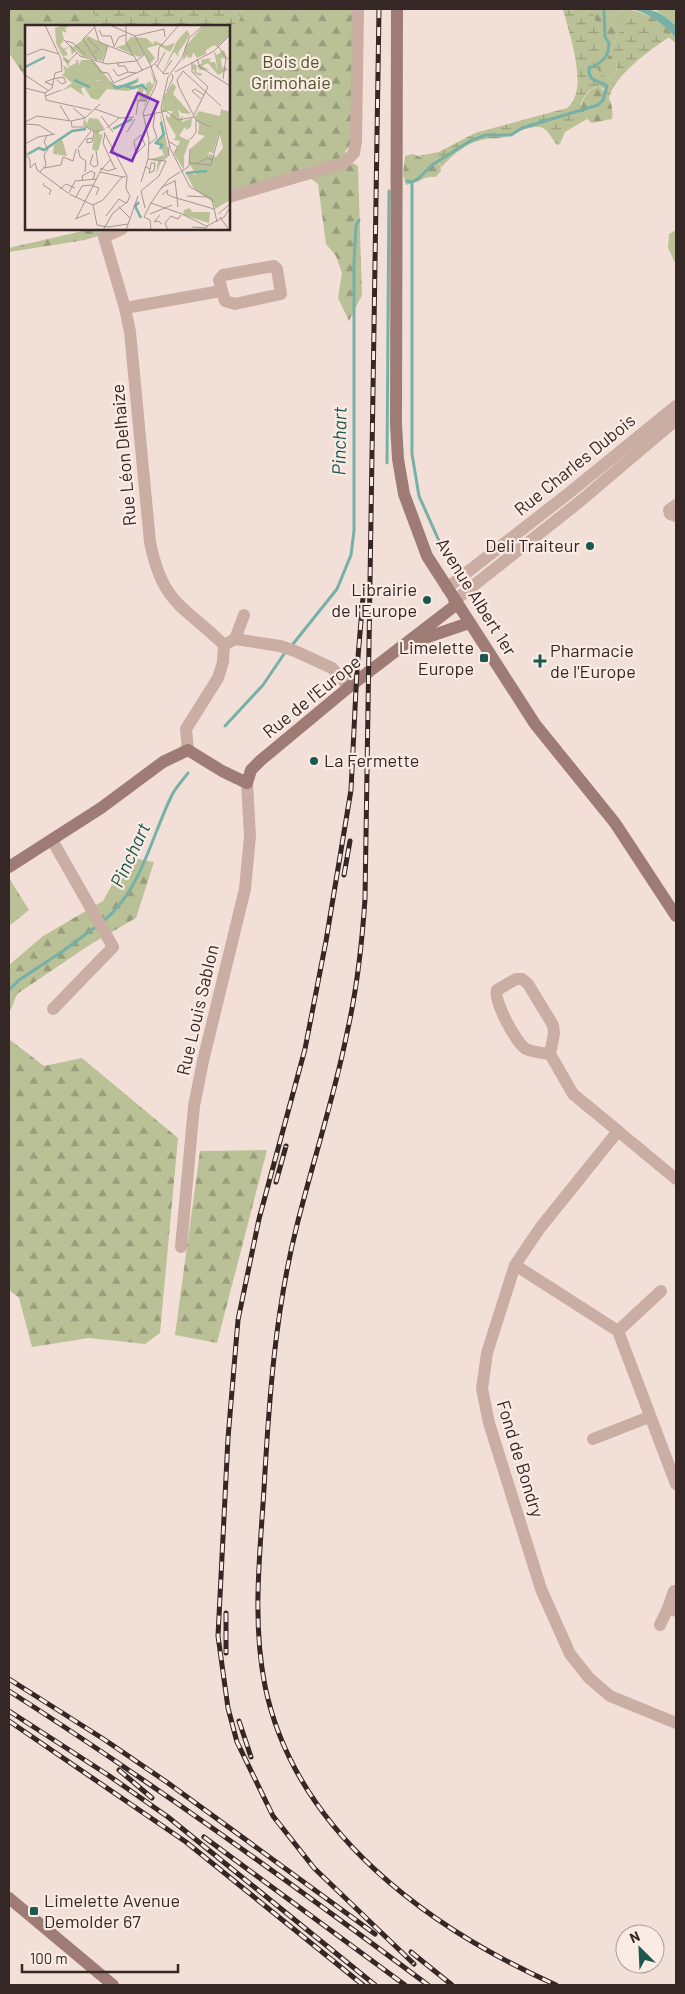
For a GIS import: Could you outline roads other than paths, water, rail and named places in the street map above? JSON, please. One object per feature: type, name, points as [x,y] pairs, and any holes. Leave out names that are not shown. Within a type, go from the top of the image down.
[{"type":"main road","name":"Avenue Albert 1er","points":[[397,9],[398,459],[404,494],[427,556],[469,623],[536,724],[615,823],[676,916]]},
{"type":"main road","name":"Rue de l'Europe","points":[[247,783],[254,767],[349,687],[406,644],[418,630],[456,602]]},
{"type":"main road","name":"Rue de l'Europe","points":[[406,644],[469,623]]},
{"type":"main road","points":[[9,867],[102,808],[163,762],[188,750],[222,771],[247,783]]},
{"type":"main road","points":[[9,1898],[113,1985]]},
{"type":"street","points":[[230,197],[344,163],[352,156],[356,146],[358,9]]},
{"type":"street","name":"Rue Léon Delhaize","points":[[120,230],[104,237],[125,308],[132,354],[150,542],[154,562],[164,586],[173,601],[230,642]]},
{"type":"street","points":[[269,266],[274,266],[277,269],[281,294],[276,296],[228,303],[222,297],[221,291],[219,280],[223,275],[269,266]]},
{"type":"street","points":[[125,308],[221,291]]},
{"type":"street","name":"Rue Charles Dubois","points":[[456,602],[513,554],[676,406]]},
{"type":"street","name":"Rue Charles Dubois","points":[[447,588],[505,543],[574,498],[676,420]]},
{"type":"street","points":[[676,505],[669,510],[670,514],[676,516]]},
{"type":"street","points":[[505,543],[513,554]]},
{"type":"street","points":[[188,750],[186,730],[218,678],[230,642],[244,615]]},
{"type":"street","points":[[230,642],[280,646],[295,651],[332,668],[349,687]]},
{"type":"street","name":"Rue Louis Sablon","points":[[182,1247],[194,1106],[246,881],[250,836],[247,783]]},
{"type":"street","points":[[52,840],[113,947],[53,1009]]},
{"type":"street","points":[[550,1054],[526,1049],[518,1042],[496,1001],[497,990],[516,979],[522,979],[528,984],[553,1025],[554,1034],[550,1054],[573,1094],[676,1178]]},
{"type":"street","name":"Fond de Bondry","points":[[618,1131],[540,1228],[514,1265],[487,1353],[482,1389],[489,1423],[541,1590],[570,1654],[588,1678],[610,1696],[676,1723]]},
{"type":"street","points":[[514,1265],[618,1331],[676,1484]]},
{"type":"street","points":[[618,1331],[661,1291]]},
{"type":"street","points":[[594,1439],[649,1417]]},
{"type":"street","points":[[660,1625],[672,1610],[674,1590]]},
{"type":"water","points":[[629,9],[655,11],[664,16],[676,26],[676,38],[655,19],[636,10]]},
{"type":"waterway","name":"Pinchart","points":[[407,181],[412,182],[419,178],[432,165],[470,141],[486,135],[511,135],[522,128],[598,105],[603,100],[607,86],[594,80],[590,76],[589,68],[601,62],[608,52],[609,43],[605,37],[604,9]]},
{"type":"waterway","points":[[412,182],[412,454],[419,496],[444,552]]},
{"type":"waterway","points":[[387,463],[389,191]]},
{"type":"waterway","name":"Pinchart","points":[[293,644],[337,589],[351,555],[354,531],[354,262],[356,226],[359,220]]},
{"type":"waterway","name":"Pinchart","points":[[225,726],[263,685],[284,654]]},
{"type":"waterway","name":"Pinchart","points":[[102,922],[115,910],[136,880],[172,795],[188,773]]},
{"type":"waterway","name":"Pinchart","points":[[9,990],[19,980],[97,926]]},
{"type":"railway","points":[[379,9],[364,916],[351,1016],[336,1081],[289,1258],[278,1323],[268,1422],[258,1588],[261,1662],[265,1686],[281,1738],[305,1786],[337,1830],[374,1869],[416,1904],[461,1935],[508,1962],[556,1985]]},
{"type":"railway","points":[[364,585],[357,669],[351,790],[326,941],[305,1049],[259,1219],[238,1320],[228,1438],[218,1636],[228,1708],[237,1742],[273,1816],[314,1868],[414,1964]]},
{"type":"railway","points":[[344,875],[350,841]]},
{"type":"railway","points":[[276,1182],[286,1146]]},
{"type":"railway","points":[[226,1613],[226,1653]]},
{"type":"railway","points":[[9,1679],[105,1740],[168,1783],[375,1934]]},
{"type":"railway","points":[[9,1691],[116,1761],[221,1834],[428,1985]]},
{"type":"railway","points":[[9,1711],[108,1775],[168,1817],[375,1985]]},
{"type":"railway","points":[[9,1721],[186,1842],[363,1985]]},
{"type":"railway","points":[[239,1721],[251,1757]]},
{"type":"railway","points":[[119,1770],[152,1798]]},
{"type":"railway","points":[[204,1837],[405,1985]]},
{"type":"railway","points":[[411,1952],[452,1985]]},
{"type":"place","name":"Deli Traiteur","points":[[590,546]]},
{"type":"place","name":"Librairie de l'Europe","points":[[427,600]]},
{"type":"place","name":"Limelette Europe","points":[[484,658]]},
{"type":"place","name":"Pharmacie de l'Europe","points":[[540,661]]},
{"type":"place","name":"La Fermette","points":[[314,761]]},
{"type":"place","name":"Limelette Avenue Demolder 67","points":[[34,1911]]},
{"type":"park label","name":"Bois de Grimohaie","points":[[291,72]]}]
